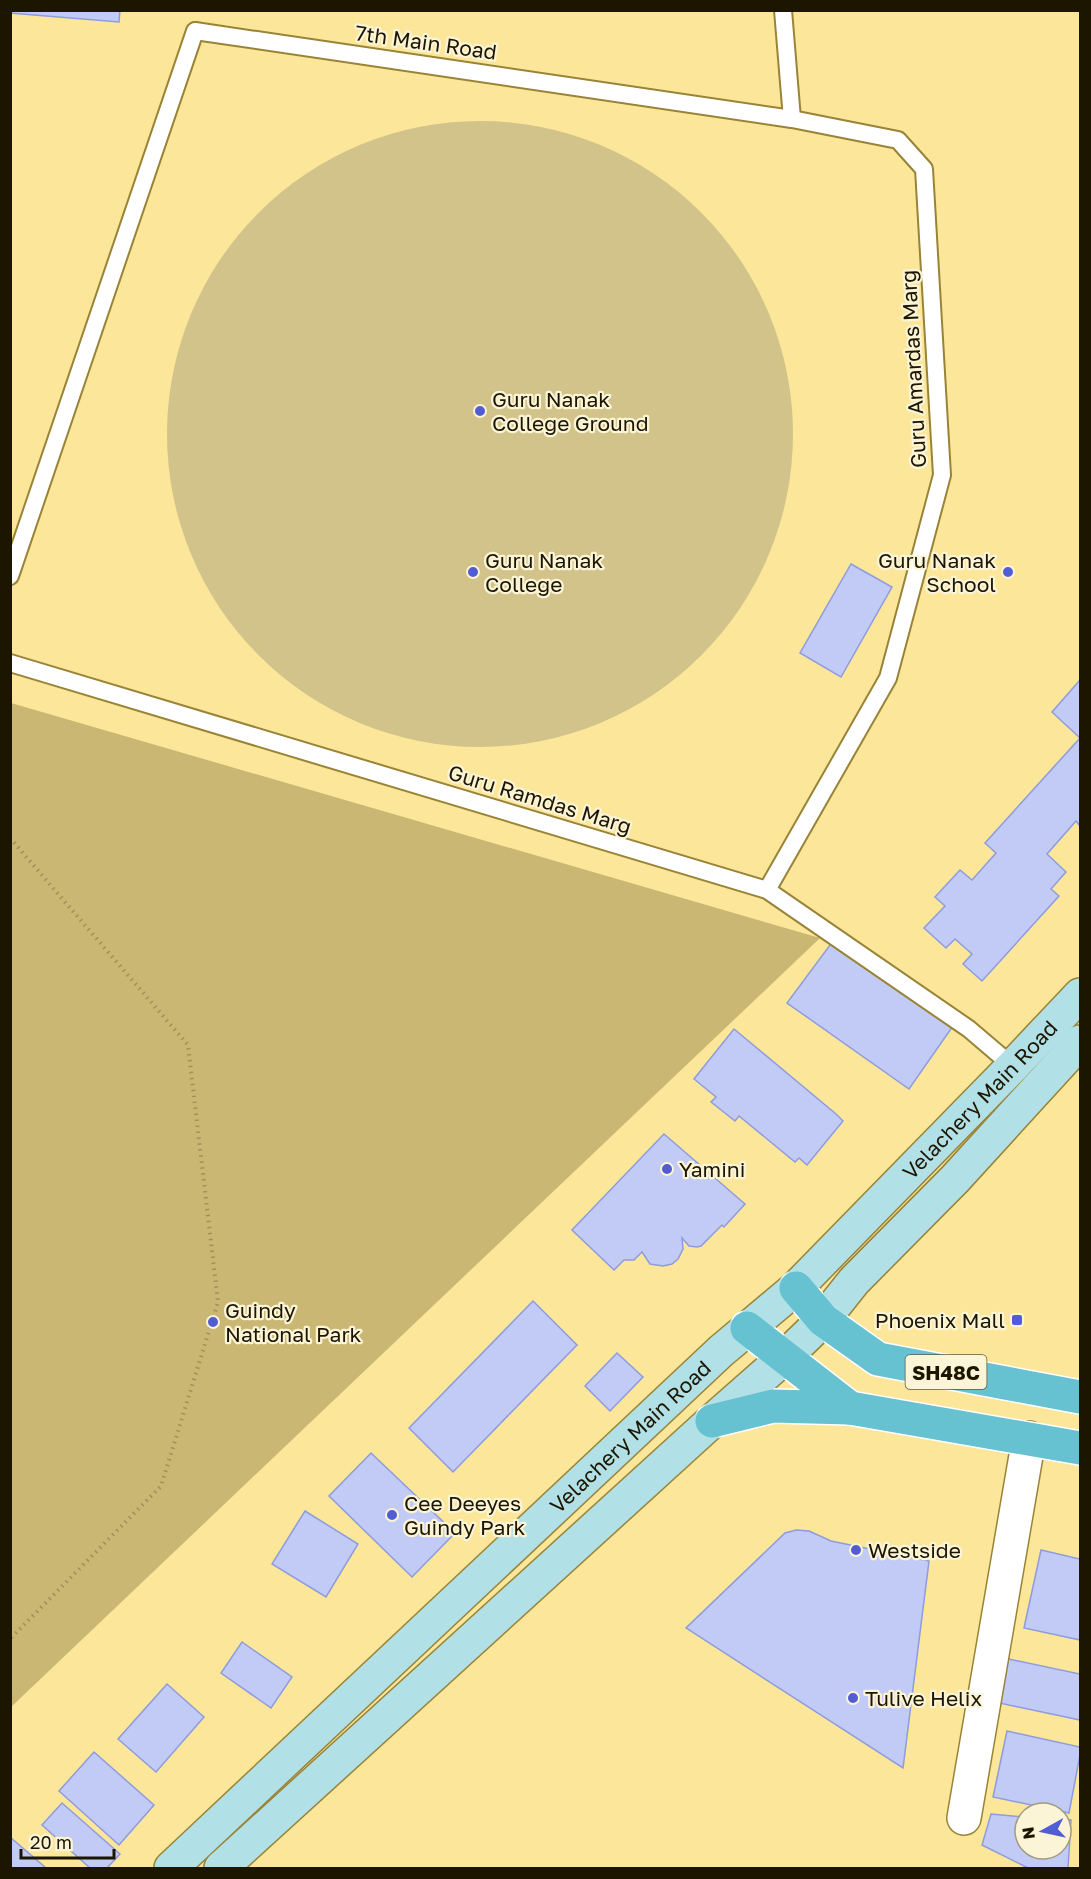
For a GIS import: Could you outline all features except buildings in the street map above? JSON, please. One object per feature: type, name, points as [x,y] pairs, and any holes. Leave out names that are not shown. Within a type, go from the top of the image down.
[{"type":"main road","name":"Velachery Main Road","points":[[171,1869],[712,1360],[796,1288],[1080,995]]},
{"type":"main road","name":"Velachery Main Road","points":[[221,1869],[786,1356],[823,1320],[854,1281],[955,1179],[1080,1042]]},
{"type":"main road","name":"SH48C","points":[[796,1288],[823,1320],[878,1359],[1080,1397]]},
{"type":"main road","name":"SH48C","points":[[747,1328],[786,1356],[850,1408],[1080,1448]]},
{"type":"main road","points":[[712,1421],[773,1406],[850,1408]]},
{"type":"street","points":[[964,1818],[1029,1438]]},
{"type":"lane","points":[[783,10],[792,119]]},
{"type":"lane","name":"7th Main Road","points":[[10,576],[195,31],[792,119],[898,140]]},
{"type":"lane","name":"Guru Amardas Marg","points":[[767,890],[888,678],[942,475],[924,170],[898,140]]},
{"type":"lane","name":"Guru Ramdas Marg","points":[[10,663],[767,890],[969,1029],[1013,1066],[1036,1090]]},
{"type":"path","points":[[10,838],[188,1045],[218,1302],[161,1486],[10,1639]]},
{"type":"shaded area","name":"Guru Nanak College Ground","points":[[480,121],[511,122],[541,127],[600,144],[654,173],[702,212],[741,260],[770,314],[787,373],[792,403],[792,465],[787,495],[770,554],[741,608],[702,656],[654,695],[600,724],[541,741],[511,746],[480,747],[449,746],[419,741],[360,724],[306,695],[258,656],[219,608],[190,554],[173,495],[168,465],[167,434],[168,403],[173,373],[190,314],[219,260],[258,212],[306,173],[360,144],[419,127],[449,122]]},
{"type":"shaded area","name":"Guindy National Park","points":[[10,703],[820,938],[11,1707]]},
{"type":"place","name":"Guru Nanak College Ground","points":[[480,411]]},
{"type":"place","name":"Guru Nanak College","points":[[473,572]]},
{"type":"place","name":"Guru Nanak School","points":[[1008,572]]},
{"type":"place","name":"Yamini","points":[[667,1169]]},
{"type":"place","name":"Phoenix Mall","points":[[1017,1320]]},
{"type":"place","name":"Guindy National Park","points":[[213,1322]]},
{"type":"place","name":"Cee Deeyes Guindy Park","points":[[392,1515]]},
{"type":"place","name":"Westside","points":[[856,1550]]},
{"type":"place","name":"Tulive Helix","points":[[853,1698]]}]
